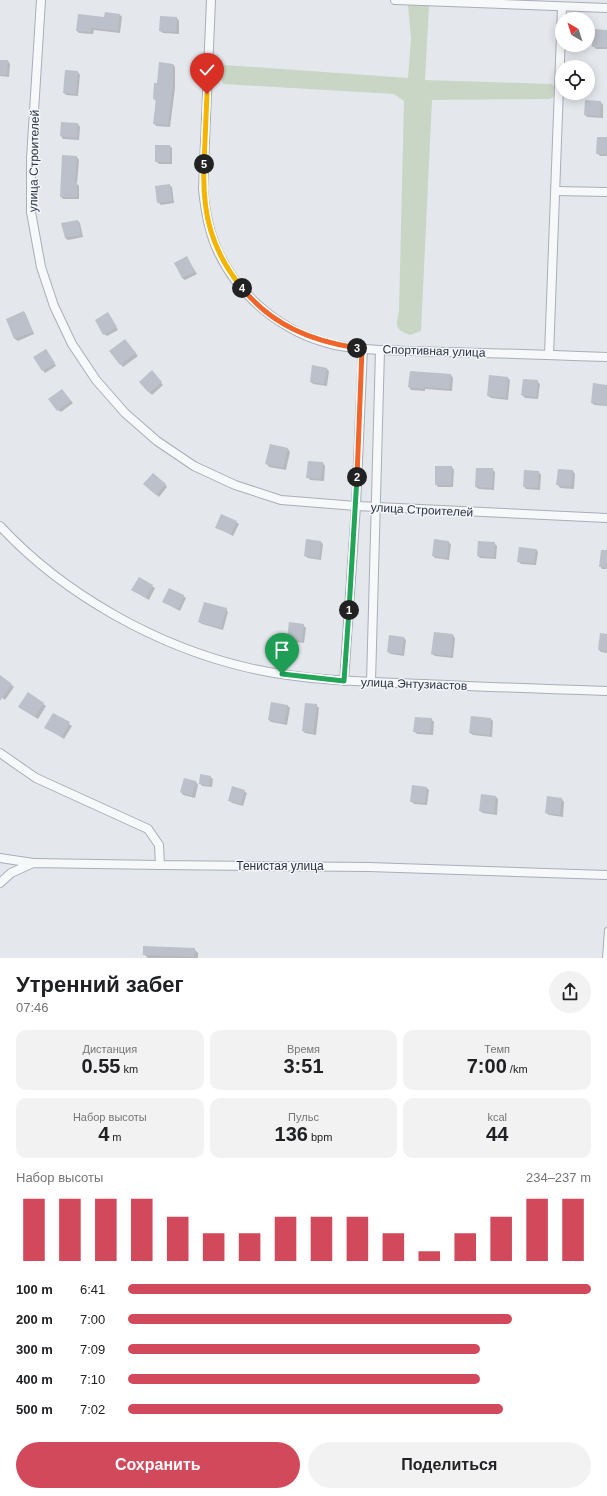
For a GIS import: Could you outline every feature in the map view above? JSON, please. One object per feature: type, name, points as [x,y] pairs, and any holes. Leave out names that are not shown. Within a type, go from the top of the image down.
[{"type":"street","name":"улица Строителей","points":[[41,0],[31,158],[31,212],[41,267],[54,306],[72,344],[96,380],[125,413],[157,441],[194,466],[235,485],[281,500],[356,506],[607,518]]},
{"type":"street","name":"Спортивная улица","points":[[211,0],[203,189],[207,219],[216,247],[230,274],[251,300],[279,322],[312,338],[336,345],[380,350],[607,357]]},
{"type":"street","points":[[395,0],[607,8]]},
{"type":"street","points":[[549,355],[562,7]]},
{"type":"street","points":[[556,191],[607,192]]},
{"type":"street","points":[[344,681],[356,506],[362,349]]},
{"type":"street","points":[[371,682],[380,350]]},
{"type":"street","name":"улица Энтузиастов","points":[[0,526],[45,568],[92,602],[126,622],[163,640],[217,659],[249,668],[282,674],[344,681],[607,691]]},
{"type":"street","points":[[0,753],[36,778],[148,829],[159,844],[160,865]]},
{"type":"street","name":"Тенистая улица","points":[[0,858],[33,863],[369,867],[607,875]]},
{"type":"street","points":[[0,883],[11,873],[33,863]]},
{"type":"lane","points":[[605,958],[607,930]]},
{"type":"green space","points":[[410,0],[428,0],[429,6],[425,80],[552,84],[555,88],[555,96],[550,99],[432,100],[421,331],[410,335],[399,329],[397,325],[399,312],[404,101],[394,94],[223,84],[221,78],[224,65],[408,78],[411,38],[408,5]]},
{"type":"building","points":[[105,12],[120,14],[118,31],[91,28],[91,32],[76,31],[78,14],[104,17]]},
{"type":"building","points":[[160,16],[177,17],[176,32],[159,31]]},
{"type":"building","points":[[595,29],[607,30],[607,47],[595,47]]},
{"type":"building","points":[[0,60],[8,60],[7,75],[0,75]]},
{"type":"building","points":[[159,62],[173,64],[173,85],[168,125],[153,124],[156,99],[153,99],[154,83],[157,83]]},
{"type":"building","points":[[65,70],[78,71],[76,94],[63,93]]},
{"type":"building","points":[[585,100],[601,101],[600,116],[584,115]]},
{"type":"building","points":[[61,122],[78,123],[77,138],[60,136]]},
{"type":"building","points":[[597,137],[607,137],[607,154],[596,154]]},
{"type":"building","points":[[155,145],[170,145],[170,162],[155,162]]},
{"type":"building","points":[[62,155],[77,156],[75,182],[77,182],[77,197],[60,197]]},
{"type":"building","points":[[170,184],[172,201],[157,203],[155,186]]},
{"type":"building","points":[[78,220],[81,235],[65,238],[61,223]]},
{"type":"building","points":[[187,256],[195,272],[182,278],[174,263]]},
{"type":"building","points":[[24,311],[33,332],[14,339],[6,319]]},
{"type":"building","points":[[108,312],[117,327],[103,335],[95,320]]},
{"type":"building","points":[[125,339],[136,353],[120,365],[109,351]]},
{"type":"building","points":[[46,349],[55,363],[42,371],[33,357]]},
{"type":"building","points":[[312,365],[327,368],[324,384],[310,382]]},
{"type":"building","points":[[152,370],[162,382],[149,393],[139,382]]},
{"type":"building","points":[[410,371],[451,374],[450,389],[423,387],[423,389],[408,387]]},
{"type":"building","points":[[489,375],[508,377],[506,398],[487,396]]},
{"type":"building","points":[[523,379],[538,380],[536,397],[521,395]]},
{"type":"building","points":[[593,383],[607,385],[607,405],[591,403]]},
{"type":"building","points":[[62,389],[71,401],[57,411],[48,399]]},
{"type":"building","points":[[270,444],[288,448],[283,468],[265,464]]},
{"type":"building","points":[[308,461],[323,462],[321,479],[306,478]]},
{"type":"building","points":[[435,466],[452,466],[451,485],[435,485]]},
{"type":"building","points":[[476,468],[493,468],[492,488],[475,487]]},
{"type":"building","points":[[558,469],[573,470],[571,487],[556,485]]},
{"type":"building","points":[[524,470],[539,471],[538,488],[523,487]]},
{"type":"building","points":[[153,473],[166,484],[156,495],[143,484]]},
{"type":"building","points":[[221,514],[237,521],[231,534],[215,528]]},
{"type":"building","points":[[306,539],[321,541],[319,558],[304,556]]},
{"type":"building","points":[[434,539],[449,541],[447,558],[432,556]]},
{"type":"building","points":[[478,541],[495,542],[494,557],[477,556]]},
{"type":"building","points":[[519,547],[536,549],[534,563],[517,562]]},
{"type":"building","points":[[601,550],[607,550],[607,567],[599,567]]},
{"type":"building","points":[[139,577],[153,585],[146,598],[131,590]]},
{"type":"building","points":[[169,588],[184,595],[178,609],[162,602]]},
{"type":"building","points":[[204,602],[227,608],[221,628],[198,622]]},
{"type":"building","points":[[289,622],[304,624],[302,641],[287,639]]},
{"type":"building","points":[[434,632],[453,634],[451,656],[431,654]]},
{"type":"building","points":[[600,633],[607,634],[607,651],[598,650]]},
{"type":"building","points":[[389,635],[404,637],[402,654],[387,652]]},
{"type":"building","points":[[0,675],[12,684],[0,701]]},
{"type":"building","points":[[28,692],[44,703],[35,717],[18,707]]},
{"type":"building","points":[[271,702],[288,705],[284,723],[268,720]]},
{"type":"building","points":[[305,703],[317,704],[313,733],[302,731]]},
{"type":"building","points":[[53,713],[70,722],[62,737],[44,728]]},
{"type":"building","points":[[471,716],[491,718],[490,735],[469,733]]},
{"type":"building","points":[[415,717],[432,718],[430,733],[413,732]]},
{"type":"building","points":[[200,774],[211,776],[209,786],[199,784]]},
{"type":"building","points":[[184,778],[196,781],[192,796],[180,792]]},
{"type":"building","points":[[412,785],[427,787],[425,803],[410,802]]},
{"type":"building","points":[[232,786],[245,790],[241,804],[228,801]]},
{"type":"building","points":[[481,794],[496,796],[494,813],[479,811]]},
{"type":"building","points":[[547,796],[562,798],[560,815],[545,813]]},
{"type":"building","points":[[143,946],[195,948],[194,957],[143,955]]},
{"type":"route","points":[[207,94],[203,189],[207,219],[216,247],[230,274],[251,300],[279,322],[312,338],[336,345],[362,349],[356,506],[344,681],[282,674]]}]
